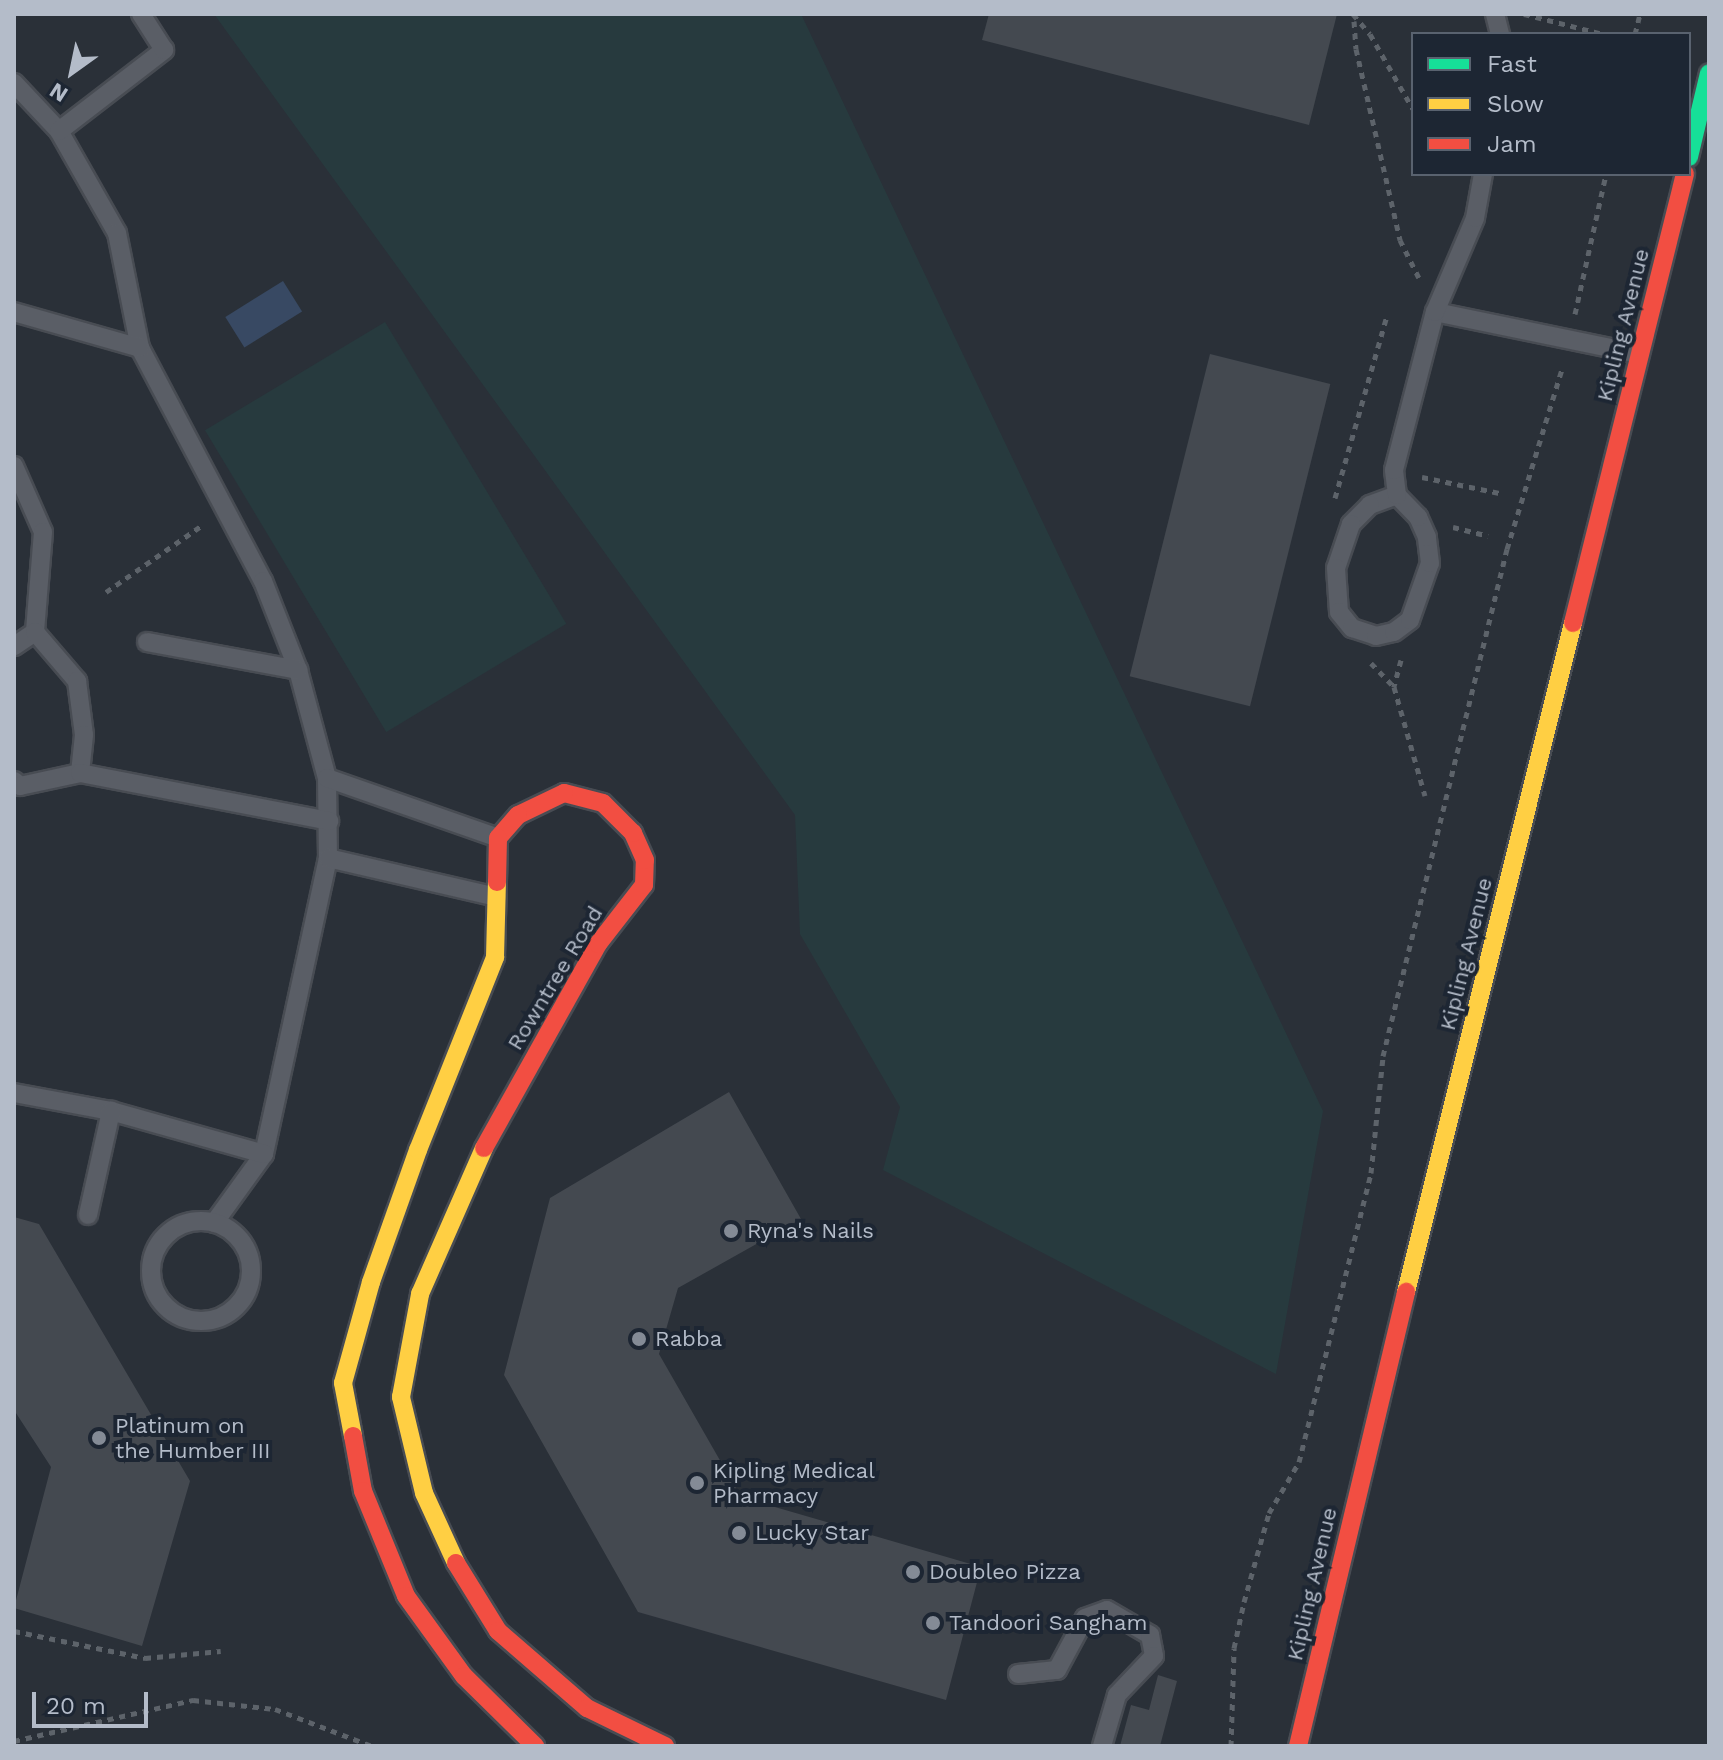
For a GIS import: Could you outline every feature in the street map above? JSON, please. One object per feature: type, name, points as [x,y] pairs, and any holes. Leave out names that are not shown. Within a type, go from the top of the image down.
[{"type":"street","points":[[1691,149],[1709,73]]},
{"type":"street","name":"Kipling Avenue","points":[[1298,1746],[1381,1390],[1685,176]]},
{"type":"street","name":"Rowntree Road","points":[[498,838],[518,815],[564,793],[603,803],[633,833],[645,860],[644,885],[598,944],[465,1181],[420,1294],[401,1397],[424,1493],[464,1580],[498,1631],[587,1708],[665,1746]]},
{"type":"street","points":[[498,838],[495,957],[386,1238],[343,1383],[363,1491],[406,1596],[464,1676],[535,1746]]},
{"type":"lane","points":[[59,131],[164,50],[141,14]]},
{"type":"lane","points":[[14,83],[59,131],[117,233],[140,348],[263,581],[298,670],[327,778],[328,858],[264,1154],[214,1223]]},
{"type":"lane","points":[[1397,495],[1370,505],[1351,524],[1336,568],[1339,612],[1352,628],[1376,636],[1394,632],[1410,620],[1430,563],[1418,517],[1397,495],[1394,470],[1435,312],[1475,218],[1483,176]]},
{"type":"lane","points":[[14,312],[140,348]]},
{"type":"lane","points":[[1435,312],[1641,355]]},
{"type":"lane","points":[[14,466],[43,532],[35,632],[77,681],[84,735],[80,773]]},
{"type":"lane","points":[[14,646],[35,632]]},
{"type":"lane","points":[[147,642],[298,670]]},
{"type":"lane","points":[[14,781],[20,786],[80,773],[329,821]]},
{"type":"lane","points":[[327,778],[498,838]]},
{"type":"lane","points":[[328,858],[497,897]]},
{"type":"lane","points":[[14,1093],[111,1111],[264,1154]]},
{"type":"lane","points":[[88,1215],[111,1111]]},
{"type":"lane","points":[[190,1222],[214,1223],[242,1243],[250,1280],[229,1313],[211,1320],[186,1319],[159,1300],[151,1262],[172,1230],[190,1222]]},
{"type":"lane","points":[[1018,1674],[1057,1670],[1085,1618],[1107,1610],[1150,1635],[1154,1656],[1117,1695],[1102,1746]]},
{"type":"path","points":[[1524,14],[1595,32]]},
{"type":"path","points":[[1354,17],[1370,34],[1411,106]]},
{"type":"path","points":[[1354,17],[1356,49],[1400,240],[1435,312]]},
{"type":"path","points":[[1585,274],[1606,176]]},
{"type":"path","points":[[1333,505],[1387,316]]},
{"type":"path","points":[[1231,1746],[1234,1648],[1244,1602],[1269,1513],[1299,1462],[1371,1173],[1383,1056],[1507,549],[1561,373]]},
{"type":"path","points":[[1394,470],[1499,493]]},
{"type":"path","points":[[106,592],[225,510]]},
{"type":"path","points":[[1410,620],[1394,687],[1425,796]]},
{"type":"path","points":[[14,1631],[145,1658],[221,1651]]},
{"type":"path","points":[[14,1741],[193,1700],[275,1709],[372,1746]]},
{"type":"green space","points":[[214,14],[801,14],[1323,1111],[1276,1374],[883,1170],[900,1107],[800,934],[795,815]]},
{"type":"green space","points":[[385,322],[566,624],[386,732],[205,430]]},
{"type":"water","points":[[283,281],[302,312],[244,348],[225,317]]},
{"type":"building","points":[[989,14],[1337,14],[1309,125],[982,40]]},
{"type":"building","points":[[1210,354],[1330,384],[1250,706],[1130,676]]},
{"type":"building","points":[[729,1092],[801,1219],[678,1288],[659,1354],[741,1497],[981,1567],[946,1700],[638,1612],[504,1375],[550,1198]]},
{"type":"building","name":"Platinum on the Humber III","points":[[14,1217],[39,1224],[190,1481],[142,1646],[14,1608],[51,1467],[14,1410]]},
{"type":"building","points":[[1158,1675],[1177,1681],[1160,1746],[1120,1746],[1131,1705],[1149,1710]]},
{"type":"traffic: fast","points":[[1691,149],[1709,73]]},
{"type":"traffic: slow","points":[[1406,1292],[1573,623]]},
{"type":"traffic: slow","points":[[353,1436],[343,1383],[371,1282],[418,1150],[495,957],[497,882]]},
{"type":"traffic: slow","points":[[456,1563],[424,1493],[401,1397],[420,1294],[484,1148]]},
{"type":"traffic: jam","points":[[1573,623],[1685,176]]},
{"type":"traffic: jam","points":[[484,1148],[598,944],[644,885],[645,860],[633,833],[603,803],[564,793],[518,815],[498,838],[497,882]]},
{"type":"traffic: jam","points":[[1298,1746],[1406,1292]]},
{"type":"traffic: jam","points":[[353,1436],[363,1491],[406,1596],[464,1676],[535,1746]]},
{"type":"traffic: jam","points":[[456,1563],[498,1631],[587,1708],[665,1746]]},
{"type":"place","name":"Ryna's Nails","points":[[731,1231]]},
{"type":"place","name":"Rabba","points":[[639,1339]]},
{"type":"place","name":"Platinum on the Humber III","points":[[99,1438]]},
{"type":"place","name":"Kipling Medical Pharmacy","points":[[697,1483]]},
{"type":"place","name":"Lucky Star","points":[[739,1533]]},
{"type":"place","name":"Doubleo Pizza","points":[[913,1572]]},
{"type":"place","name":"Tandoori Sangham","points":[[933,1623]]}]
